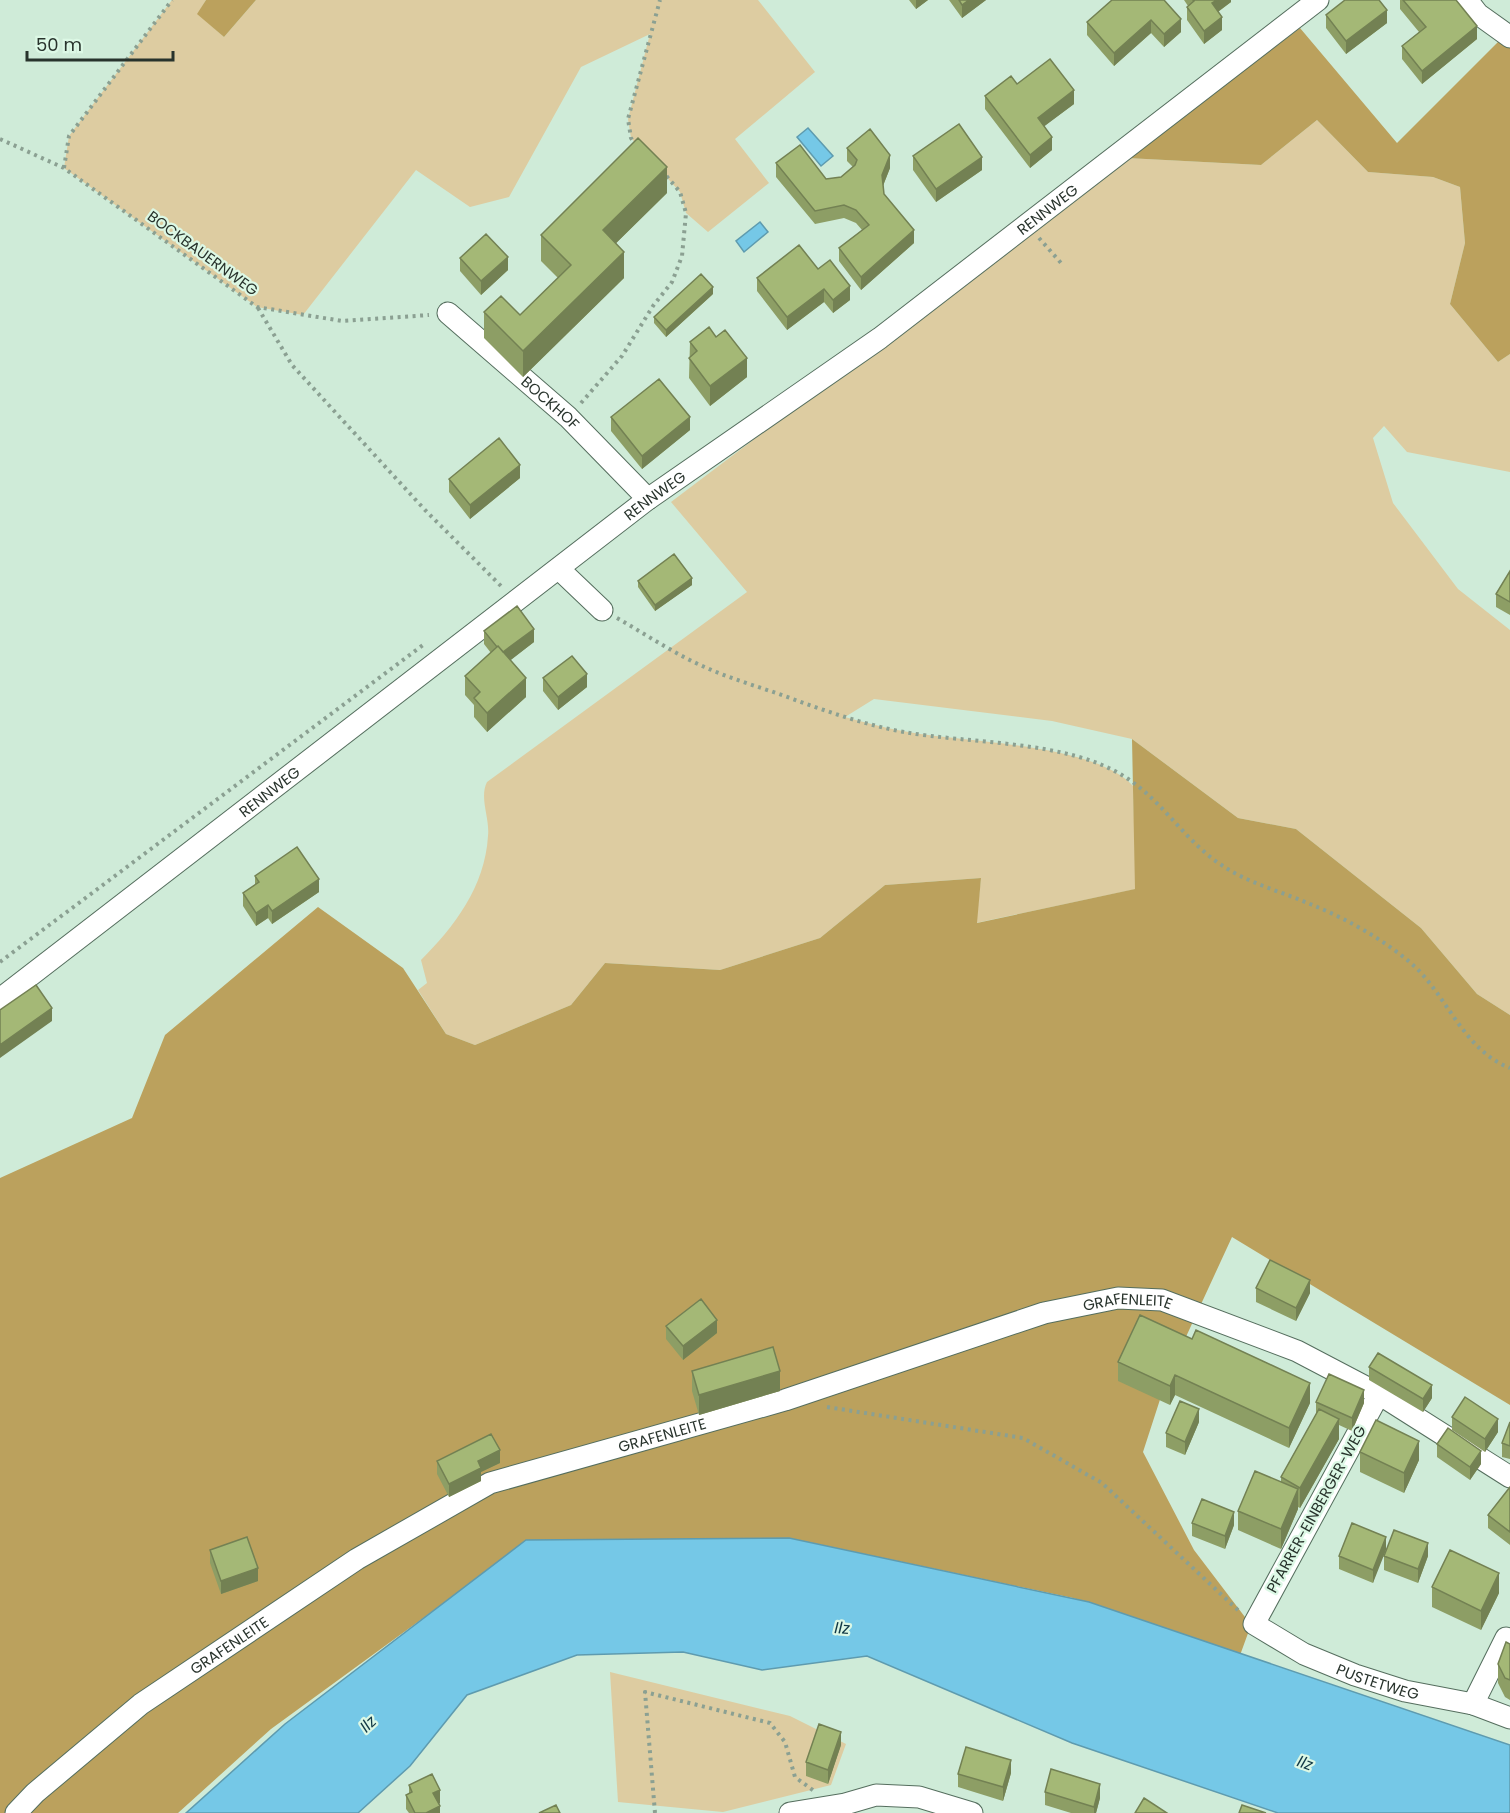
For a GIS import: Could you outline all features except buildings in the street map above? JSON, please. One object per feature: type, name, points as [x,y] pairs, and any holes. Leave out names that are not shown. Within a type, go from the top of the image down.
[{"type":"street","name":"RENNWEG","points":[[0,999],[648,499],[880,338],[1029,226],[1318,0]]},
{"type":"street","points":[[1467,0],[1478,14],[1510,37]]},
{"type":"street","name":"BOCKHOF","points":[[448,313],[568,417],[648,499]]},
{"type":"street","points":[[559,569],[602,610]]},
{"type":"street","name":"GRAFENLEITE","points":[[16,1813],[35,1793],[141,1704],[357,1559],[490,1483],[785,1400],[1044,1313],[1118,1298],[1162,1300],[1297,1351],[1379,1394],[1510,1477]]},
{"type":"street","name":"PFARRER-EINBERGER-WEG","points":[[1254,1624],[1379,1394]]},
{"type":"street","name":"PUSTETWEG","points":[[1254,1624],[1304,1654],[1355,1675],[1405,1690],[1473,1704],[1510,1718]]},
{"type":"street","points":[[1473,1704],[1506,1638]]},
{"type":"street","points":[[790,1813],[845,1804],[876,1795],[919,1797],[972,1813]]},
{"type":"path","points":[[64,168],[69,136],[172,0]]},
{"type":"path","points":[[638,149],[630,138],[628,118],[660,0]]},
{"type":"path","name":"BOCKBAUERNWEG","points":[[0,139],[64,168],[257,308],[342,321],[448,313]]},
{"type":"path","points":[[568,417],[622,356],[653,306],[672,282],[682,256],[686,213],[680,192],[660,169]]},
{"type":"path","points":[[1029,226],[1061,263]]},
{"type":"path","points":[[257,308],[292,364],[425,510],[501,587],[492,594]]},
{"type":"path","points":[[602,610],[706,668],[844,717],[904,732],[1036,748],[1097,764],[1125,777],[1143,791],[1201,850],[1221,865],[1248,880],[1322,910],[1370,935],[1411,963],[1433,985],[1475,1044],[1510,1068]]},
{"type":"path","points":[[0,962],[425,643]]},
{"type":"path","points":[[819,1406],[1023,1438],[1102,1483],[1254,1624]]},
{"type":"path","points":[[655,1813],[645,1692],[770,1724],[785,1742],[795,1777],[812,1788],[821,1807]]},
{"type":"shaded area","points":[[172,0],[206,0],[198,14],[224,37],[256,0],[758,0],[815,72],[735,139],[769,183],[708,232],[686,213],[680,192],[631,138],[628,119],[650,34],[581,67],[509,197],[470,207],[416,170],[303,315],[257,307],[64,168],[69,136]]},
{"type":"shaded area","points":[[206,0],[256,0],[224,37],[197,14]]},
{"type":"shaded area","points":[[1300,28],[1397,143],[1502,38],[1510,43],[1510,354],[1498,362],[1450,304],[1465,243],[1460,187],[1433,177],[1368,172],[1317,120],[1261,165],[1127,158]]},
{"type":"shaded area","points":[[1317,120],[1368,172],[1433,177],[1460,187],[1465,243],[1450,304],[1498,362],[1510,354],[1510,472],[1407,452],[1384,426],[1373,438],[1393,503],[1458,589],[1510,630],[1510,1015],[1477,994],[1421,928],[1296,829],[1238,818],[1132,739],[1052,721],[874,699],[845,717],[903,731],[1058,752],[1114,771],[1133,786],[1136,889],[976,923],[981,878],[885,885],[820,938],[720,970],[605,963],[571,1005],[475,1045],[446,1034],[418,990],[427,983],[421,960],[456,920],[466,905],[481,872],[488,836],[484,801],[487,782],[747,592],[671,502],[1127,158],[1261,165]]},
{"type":"shaded area","points":[[1132,739],[1238,818],[1296,829],[1421,928],[1477,994],[1510,1015],[1510,1405],[1232,1237],[1167,1378],[1143,1452],[1194,1550],[1251,1625],[1239,1658],[1073,1598],[789,1538],[529,1541],[271,1729],[178,1813],[0,1813],[0,1178],[132,1118],[165,1035],[318,907],[403,968],[446,1034],[475,1045],[571,1005],[605,963],[720,970],[820,938],[885,885],[981,878],[977,923],[1135,889]]},
{"type":"shaded area","points":[[610,1672],[790,1716],[846,1744],[831,1785],[723,1812],[618,1802]]},
{"type":"water","points":[[808,128],[833,156],[821,166],[797,137]]},
{"type":"water","points":[[760,222],[768,232],[744,252],[736,241]]},
{"type":"water","name":"Ilz","points":[[789,1538],[1089,1602],[1510,1745],[1510,1813],[1278,1813],[1072,1743],[867,1656],[762,1670],[683,1652],[577,1655],[467,1695],[410,1766],[358,1813],[186,1813],[285,1724],[526,1540]]}]
